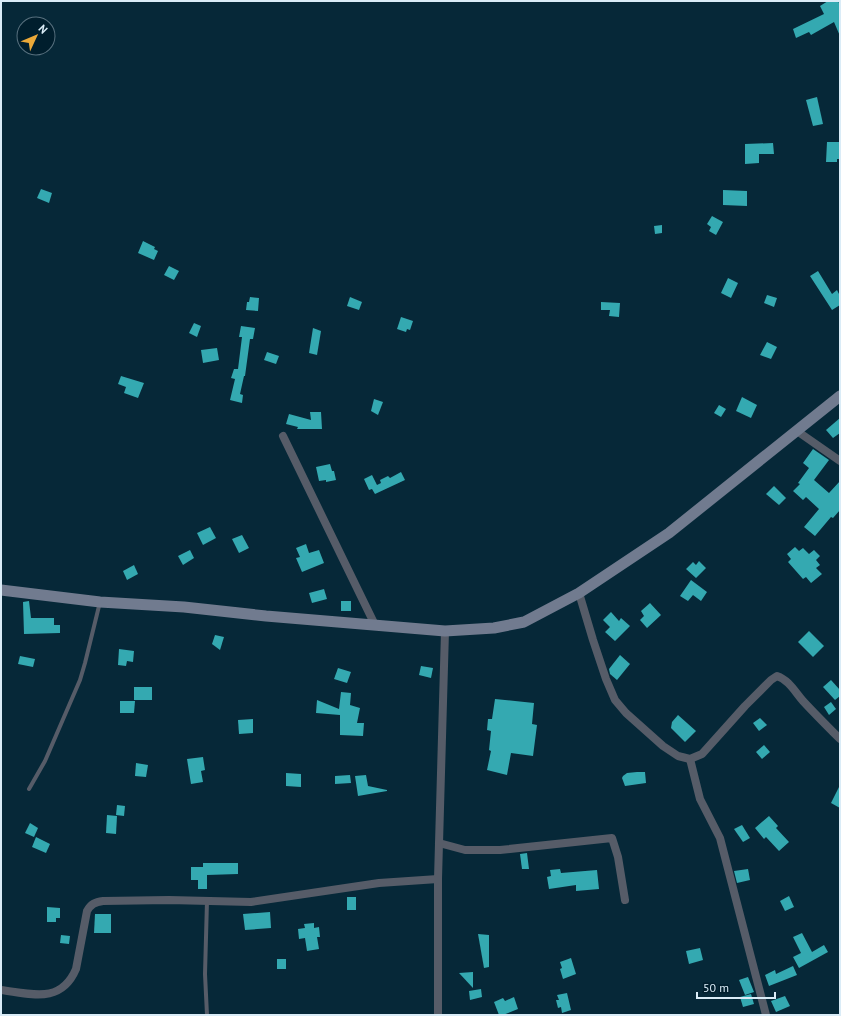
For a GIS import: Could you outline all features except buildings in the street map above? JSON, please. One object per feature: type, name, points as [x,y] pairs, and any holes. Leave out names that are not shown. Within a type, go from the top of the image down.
[{"type":"street","points":[[1,590],[100,602],[184,607],[266,616],[445,631],[494,628],[524,622],[579,593],[669,533],[840,396]]},
{"type":"street","points":[[797,431],[840,461]]},
{"type":"street","points":[[283,436],[375,625]]},
{"type":"street","points":[[579,593],[606,679],[615,700],[663,746],[678,756],[690,759],[702,754],[745,706],[777,676],[790,684],[803,701],[840,739]]},
{"type":"street","points":[[438,1015],[438,879],[445,631]]},
{"type":"street","points":[[690,759],[700,799],[720,838],[766,1015]]},
{"type":"street","points":[[439,843],[465,850],[500,850],[612,838],[618,857],[625,900]]},
{"type":"street","points":[[1,990],[38,994],[53,993],[63,989],[73,978],[87,911],[90,905],[96,902],[251,902],[379,883],[438,879]]},
{"type":"lane","points":[[29,789],[45,761],[80,680],[100,602]]},
{"type":"lane","points":[[207,901],[204,974],[207,1015]]}]
